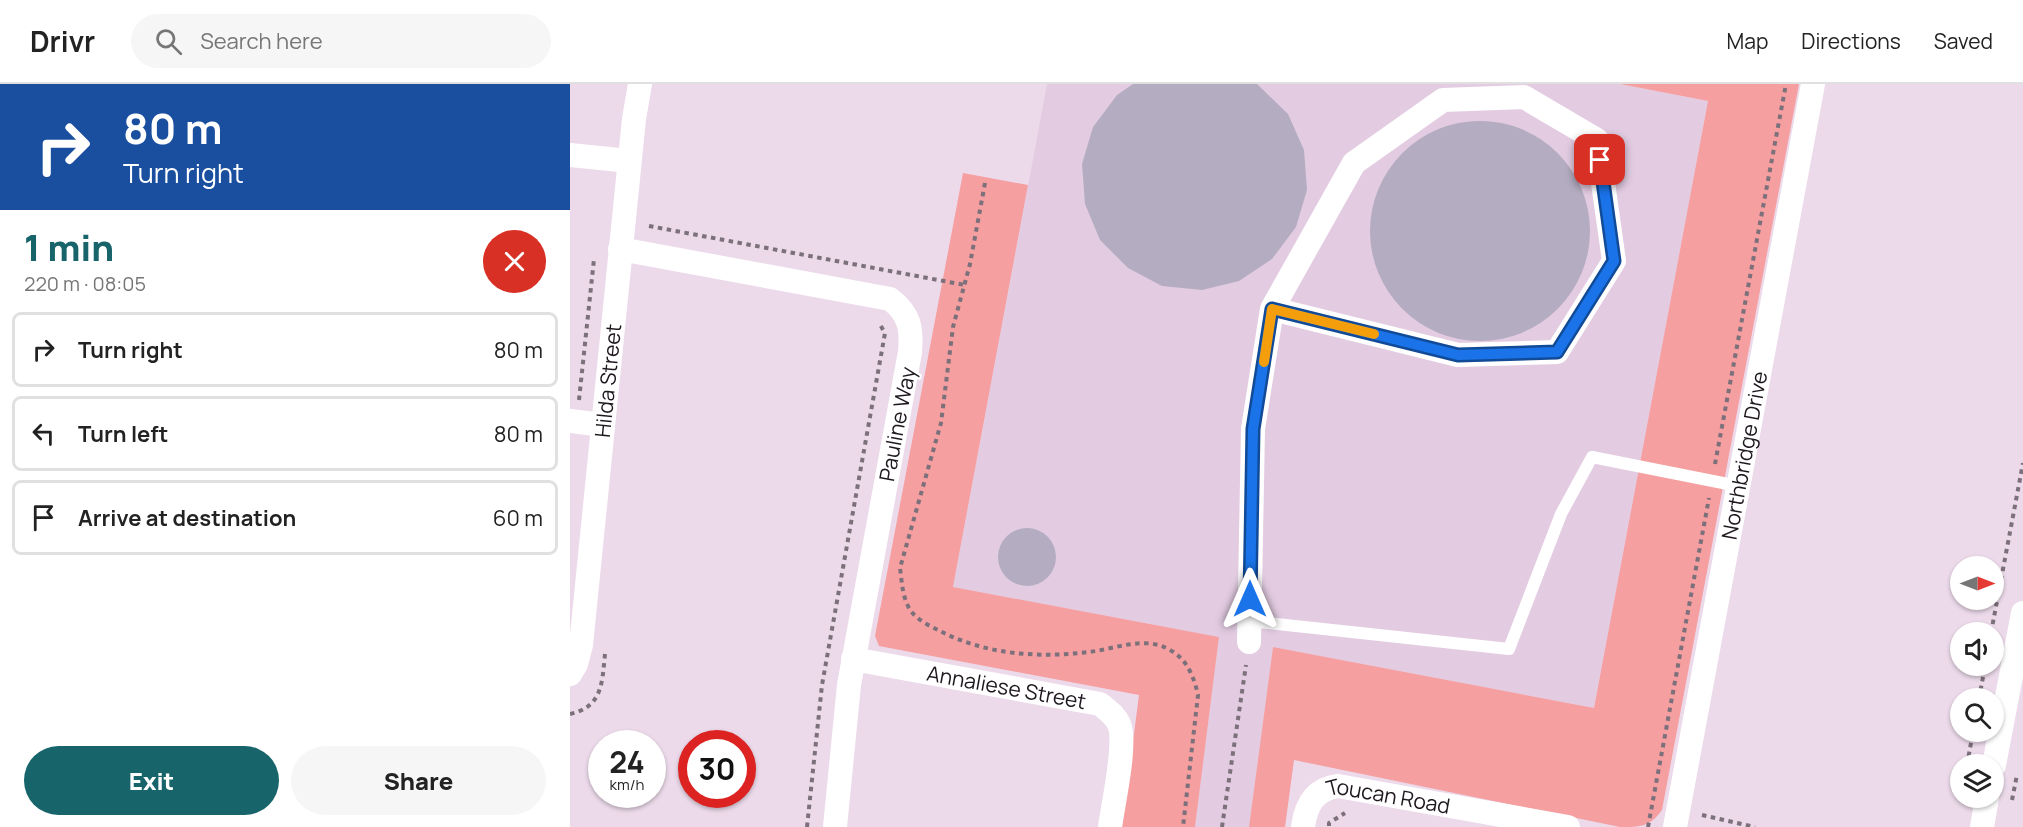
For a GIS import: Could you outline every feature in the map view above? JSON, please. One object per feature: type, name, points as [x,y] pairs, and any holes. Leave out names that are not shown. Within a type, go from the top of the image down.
[{"type":"street","name":"Hilda Street","points":[[570,674],[576,664],[581,645],[629,161],[640,84]]},
{"type":"street","name":"Northbridge Drive","points":[[1675,827],[1813,84]]},
{"type":"street","points":[[1250,632],[1253,429],[1272,309],[1354,163],[1443,100],[1524,97],[1598,140],[1614,261],[1557,352],[1458,355],[1272,309]]},
{"type":"street","points":[[570,155],[629,161]]},
{"type":"street","name":"Pauline Way","points":[[620,249],[890,299],[902,308],[908,318],[910,352],[854,659],[835,827]]},
{"type":"street","points":[[570,421],[603,425]]},
{"type":"street","points":[[1996,754],[2023,613]]},
{"type":"street","name":"Annaliese Street","points":[[854,659],[1100,704],[1112,714],[1119,725],[1122,741],[1110,827]]},
{"type":"street","name":"Toucan Road","points":[[1303,827],[1306,809],[1315,795],[1321,790],[1338,786],[1568,827]]},
{"type":"street","points":[[1982,826],[1985,808]]},
{"type":"lane","points":[[1250,632],[1509,649],[1562,514],[1592,457],[1738,486]]},
{"type":"path","points":[[1648,827],[1786,84]]},
{"type":"path","points":[[985,183],[965,285],[953,327],[941,423],[900,568],[902,593],[910,610],[925,624],[966,644],[1005,652],[1046,656],[1092,652],[1136,643],[1151,644],[1169,649],[1183,659],[1194,677],[1198,695],[1183,827]]},
{"type":"path","points":[[649,226],[965,285]]},
{"type":"path","points":[[592,274],[618,276]]},
{"type":"path","points":[[807,827],[822,685],[885,333],[877,320]]},
{"type":"path","points":[[1993,622],[2023,463]]},
{"type":"path","points":[[1222,827],[1250,632]]},
{"type":"path","points":[[2011,806],[2017,773]]},
{"type":"path","points":[[1329,827],[1329,823],[1343,813],[1354,815]]},
{"type":"path","points":[[1701,817],[1755,827]]},
{"type":"shaded area","points":[[1047,84],[1620,84],[1708,101],[1594,708],[1273,647],[1249,827],[1195,827],[1219,637],[953,587]]},
{"type":"shaded area","points":[[1620,84],[1799,84],[1662,810],[1649,823],[1620,827],[1294,760],[1285,827],[1249,827],[1273,647],[1594,708],[1708,101]]},
{"type":"shaded area","points":[[963,173],[1028,185],[953,587],[1219,637],[1195,827],[1122,827],[1139,695],[879,646],[875,636]]},
{"type":"building","points":[[1133,84],[1257,84],[1288,114],[1304,150],[1307,190],[1296,227],[1272,259],[1239,281],[1202,290],[1162,286],[1128,268],[1100,240],[1085,204],[1082,164],[1093,127],[1117,95]]},
{"type":"building","points":[[1469,121],[1491,121],[1522,129],[1541,139],[1558,153],[1572,170],[1582,189],[1588,209],[1590,231],[1588,253],[1582,273],[1572,292],[1558,309],[1541,323],[1512,337],[1491,341],[1469,341],[1448,337],[1428,328],[1410,316],[1395,301],[1374,263],[1370,242],[1370,220],[1374,199],[1383,179],[1395,161],[1410,146],[1448,125]]},
{"type":"building","points":[[1027,528],[1038,530],[1051,541],[1056,557],[1054,568],[1043,581],[1027,586],[1016,584],[1003,573],[998,557],[1000,546],[1011,533]]},
{"type":"slow traffic","points":[[1264,362],[1272,309],[1374,334]]},
{"type":"route","points":[[1250,599],[1250,489],[1253,429],[1272,309],[1458,355],[1557,352],[1614,261],[1600,160]]}]
